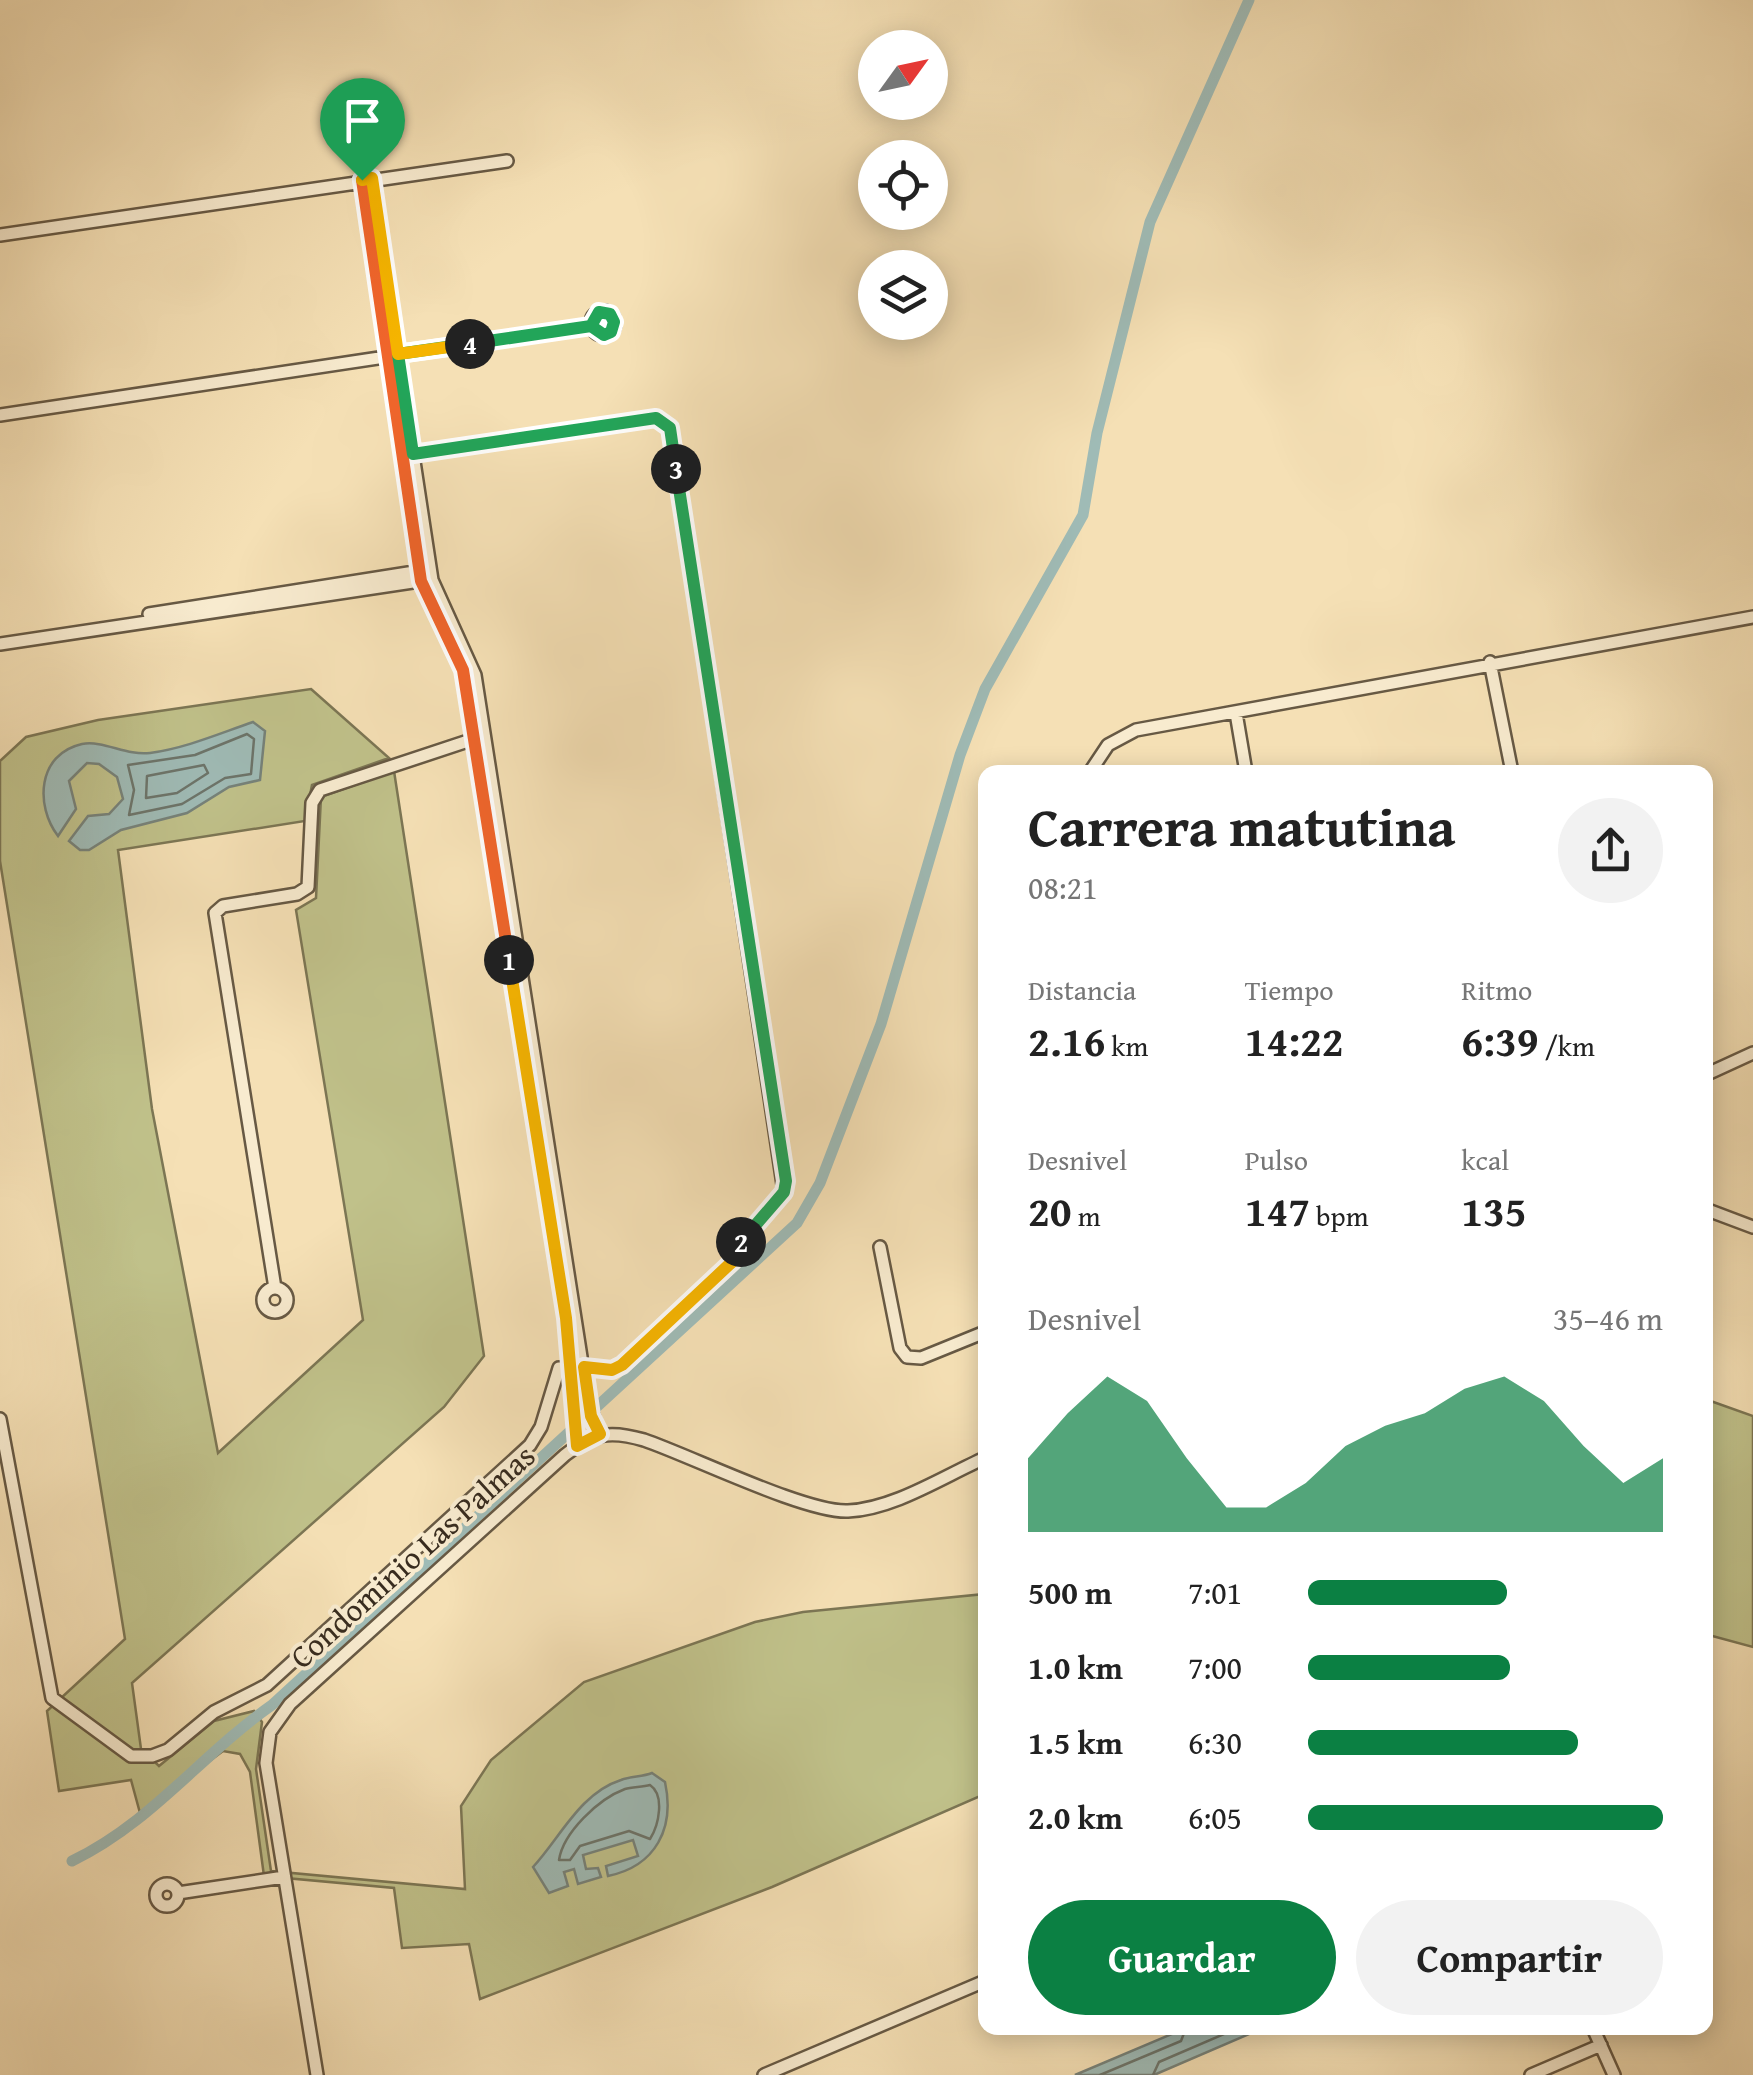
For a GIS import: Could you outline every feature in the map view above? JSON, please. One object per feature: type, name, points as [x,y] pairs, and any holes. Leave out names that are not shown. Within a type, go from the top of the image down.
[{"type":"street","points":[[0,235],[507,161]]},
{"type":"street","points":[[367,179],[426,575],[463,670],[479,738],[591,1416],[600,1434],[618,1432],[644,1440],[813,1504],[847,1511],[902,1495],[978,1461]]},
{"type":"street","points":[[0,415],[591,326]]},
{"type":"street","points":[[0,1419],[51,1694],[58,1706],[118,1749],[144,1757],[168,1750],[214,1712],[267,1685],[530,1445],[541,1427],[555,1373],[567,1366],[612,1370],[622,1365],[733,1261],[743,1237],[784,1192],[786,1181],[670,428],[660,419],[644,419],[408,454]]},
{"type":"street","points":[[0,640],[426,575]]},
{"type":"street","points":[[1094,765],[1102,751],[1128,732],[1490,662],[1753,617]]},
{"type":"street","points":[[1490,662],[1511,765]]},
{"type":"street","points":[[1236,713],[1245,765]]},
{"type":"street","points":[[275,1288],[215,913],[223,906],[297,894],[308,887],[312,803],[320,790],[479,738]]},
{"type":"street","points":[[479,738],[566,1318],[567,1366],[576,1412],[577,1446]]},
{"type":"street","points":[[1713,1071],[1753,1052]]},
{"type":"street","points":[[1713,1212],[1753,1227]]},
{"type":"street","points":[[880,1248],[900,1348],[907,1357],[921,1358],[978,1335]]},
{"type":"street","name":"Condominio Las Palmas","points":[[317,2075],[266,1763],[277,1719],[577,1446],[600,1434]]},
{"type":"street","points":[[178,1893],[284,1878]]},
{"type":"street","points":[[764,2075],[978,1984]]},
{"type":"street","points":[[1596,2035],[1614,2075]]},
{"type":"street","points":[[1531,2075],[1601,2045]]},
{"type":"green space","points":[[311,689],[389,758],[312,785],[305,821],[118,850],[152,1109],[218,1453],[363,1320],[296,910],[316,898],[321,797],[394,771],[484,1356],[444,1407],[132,1683],[141,1749],[159,1766],[214,1721],[254,1711],[262,1722],[256,1769],[271,1871],[465,1889],[461,1806],[491,1760],[584,1682],[755,1622],[803,1612],[978,1595],[978,1797],[772,1887],[480,1999],[469,1944],[402,1948],[394,1888],[264,1876],[250,1772],[240,1754],[223,1751],[140,1813],[131,1780],[59,1791],[47,1711],[125,1639],[0,861],[0,761],[26,737],[98,720]]},
{"type":"green space","points":[[1713,1402],[1753,1416],[1753,1647],[1713,1636]]},
{"type":"water","points":[[253,722],[265,731],[260,780],[229,787],[187,813],[121,830],[89,850],[80,850],[69,841],[88,816],[109,814],[123,799],[117,777],[99,764],[87,763],[69,781],[76,809],[58,836],[51,824],[44,782],[56,758],[67,750],[90,743],[150,753]]},
{"type":"water","points":[[652,1773],[665,1782],[667,1815],[650,1854],[639,1864],[608,1876],[606,1866],[638,1856],[633,1840],[583,1855],[586,1869],[598,1868],[601,1877],[578,1884],[574,1869],[564,1872],[568,1886],[549,1893],[533,1867],[582,1806],[607,1786]]},
{"type":"water","points":[[1169,2035],[1247,2035],[1154,2075],[1075,2075]]},
{"type":"waterway","points":[[72,1861],[127,1828],[272,1705],[797,1223],[820,1183],[881,1024],[960,755],[985,689],[1083,515],[1097,433],[1150,222],[1249,0]]},
{"type":"route","points":[[362,180],[372,178],[398,354],[495,340],[591,326],[595,333],[604,335],[611,332],[614,322],[610,314],[599,312],[593,316],[591,326],[398,354],[413,454],[644,419],[664,420],[670,428],[786,1181],[784,1192],[743,1237],[733,1261],[622,1365],[612,1370],[584,1367],[591,1416],[600,1434],[577,1446],[579,1435],[566,1356],[566,1318],[464,676],[421,581],[362,180]]}]
